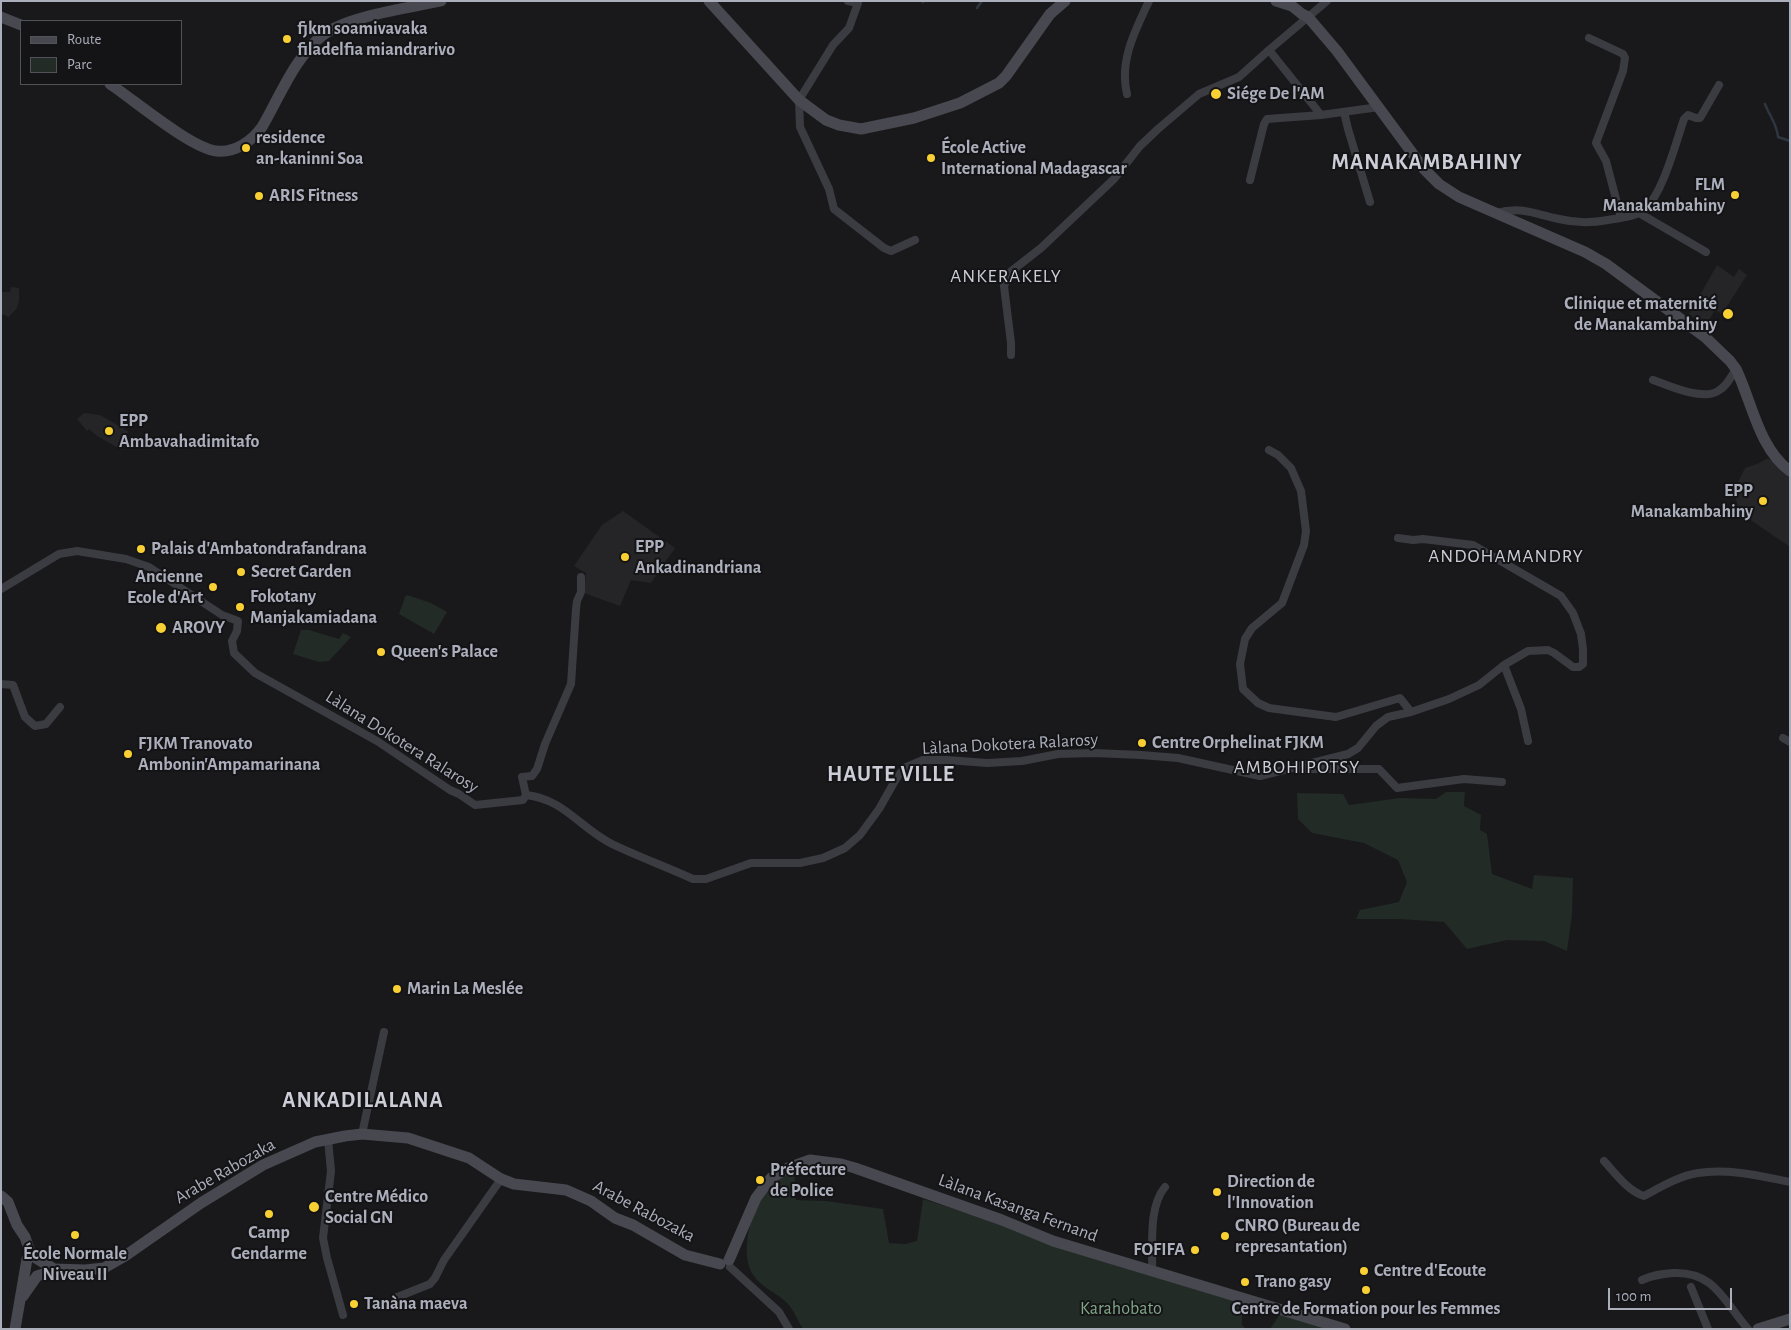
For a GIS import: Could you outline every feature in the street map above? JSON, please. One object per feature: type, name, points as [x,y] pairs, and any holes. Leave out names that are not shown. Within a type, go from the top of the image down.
[{"type":"street","points":[[111,85],[190,141],[216,152],[228,151],[255,137],[302,57],[324,34],[350,21],[441,1]]},
{"type":"street","points":[[709,1],[799,100],[826,120],[838,125],[862,129],[914,118],[960,103],[999,83],[1050,14],[1065,1]]},
{"type":"street","points":[[848,1],[858,3],[849,28],[833,45],[799,100],[800,127],[829,190],[834,209],[884,248],[891,251],[915,240]]},
{"type":"street","points":[[1127,94],[1124,84],[1128,49],[1148,1]]},
{"type":"street","points":[[1276,1],[1292,6],[1308,17],[1337,51],[1431,177],[1458,197],[1585,252],[1606,264],[1705,337],[1736,369],[1769,449],[1779,462],[1790,471]]},
{"type":"street","points":[[1011,355],[1012,343],[1004,286],[1009,273],[1041,248],[1114,179],[1140,146],[1158,129],[1199,94],[1239,77],[1327,1]]},
{"type":"street","points":[[1,17],[20,25]]},
{"type":"street","points":[[1589,38],[1623,54],[1625,58],[1623,71],[1596,143],[1606,161],[1622,218]]},
{"type":"street","points":[[1269,50],[1322,115]]},
{"type":"street","points":[[1496,213],[1514,209],[1576,222],[1604,221],[1639,213],[1651,201],[1664,177],[1684,118],[1688,115],[1700,118],[1719,85]]},
{"type":"street","points":[[1250,180],[1264,124],[1267,119],[1322,115],[1378,106]]},
{"type":"street","points":[[1344,112],[1370,202]]},
{"type":"street","points":[[1639,213],[1706,252]]},
{"type":"street","points":[[1653,380],[1687,392],[1706,395],[1716,393],[1724,386],[1736,369]]},
{"type":"street","points":[[1269,450],[1278,455],[1291,468],[1301,492],[1306,532],[1304,545],[1282,604],[1252,628],[1245,639],[1240,664],[1243,689],[1258,703],[1269,708],[1292,712],[1336,717],[1400,698],[1411,712]]},
{"type":"street","points":[[1291,769],[1348,754],[1358,748],[1376,726],[1388,717],[1449,700],[1479,685],[1504,665],[1528,651],[1548,650],[1573,666],[1579,667],[1583,664],[1583,648],[1573,612],[1561,596],[1473,545],[1423,538],[1413,540],[1398,538]]},
{"type":"street","name":"Làlana Dokotera Ralarosy","points":[[1,588],[59,554],[77,551],[126,559],[149,566],[222,615],[238,621],[237,630],[232,642],[234,653],[255,673],[377,741],[450,790],[476,805],[523,800],[526,795],[544,798],[556,804],[610,843],[694,879],[706,879],[751,863],[800,863],[823,858],[845,848],[860,835],[879,809],[904,768],[923,760],[987,763],[1022,761],[1058,754],[1094,753],[1178,758],[1260,776],[1291,769]]},
{"type":"street","points":[[526,795],[522,777],[532,776],[537,768],[545,744],[572,684],[577,601],[581,592],[581,577]]},
{"type":"street","points":[[1504,665],[1521,709],[1528,741]]},
{"type":"street","points":[[1,684],[13,684],[25,717],[35,726],[46,724],[60,707]]},
{"type":"street","points":[[1291,769],[1322,771],[1379,770],[1398,788],[1464,779],[1502,782]]},
{"type":"street","points":[[362,1134],[384,1032]]},
{"type":"street","name":"Arabe Rabozaka","points":[[60,1268],[85,1270],[104,1268],[125,1256],[201,1203],[263,1165],[315,1142],[362,1134],[408,1138],[468,1158],[501,1180],[525,1186],[566,1190],[591,1201],[615,1218],[633,1225],[684,1254],[726,1264]]},
{"type":"street","points":[[328,1140],[330,1171],[323,1238],[344,1315]]},
{"type":"street","name":"Làlana Kasanga Fernand","points":[[726,1264],[756,1198],[770,1178],[788,1168],[810,1160],[855,1168],[1002,1220],[1053,1241],[1345,1329]]},
{"type":"street","points":[[1604,1161],[1626,1184],[1644,1196],[1679,1179],[1706,1172],[1748,1174],[1790,1182]]},
{"type":"street","points":[[395,1298],[430,1284],[444,1260],[501,1180]]},
{"type":"street","points":[[1152,1272],[1154,1209],[1157,1198],[1165,1187]]},
{"type":"street","points":[[1,1196],[8,1202],[17,1225],[25,1236],[31,1255],[54,1269],[60,1268]]},
{"type":"street","points":[[15,1329],[27,1260],[31,1255]]},
{"type":"street","points":[[726,1264],[779,1312],[789,1329]]},
{"type":"street","points":[[21,1299],[37,1276],[60,1268]]},
{"type":"street","points":[[1642,1280],[1654,1274],[1682,1273],[1705,1279],[1716,1288],[1748,1329]]},
{"type":"street","points":[[1691,1287],[1708,1329]]},
{"type":"street","points":[[1758,1329],[1790,1319]]},
{"type":"shaded area","points":[[1717,265],[1734,277],[1739,269],[1747,275],[1722,314],[1715,310],[1705,327],[1689,314]]},
{"type":"shaded area","points":[[11,287],[19,288],[19,301],[17,308],[9,317],[1,314],[1,292],[10,292]]},
{"type":"shaded area","name":"EPP Ambavahadimitafo","points":[[84,413],[100,415],[128,431],[122,450],[97,436],[89,429],[87,431],[77,419]]},
{"type":"shaded area","name":"EPP Manakambahiny","points":[[1768,458],[1790,472],[1790,547],[1739,512],[1734,490],[1745,468]]},
{"type":"shaded area","name":"EPP Ankadinandriana","points":[[623,511],[675,548],[651,583],[631,580],[620,606],[584,593],[586,573],[574,566],[602,525]]},
{"type":"green space","points":[[407,595],[431,603],[447,612],[434,634],[399,614]]},
{"type":"green space","points":[[301,630],[309,630],[339,639],[343,633],[351,637],[329,661],[319,662],[293,654]]},
{"type":"green space","points":[[1446,792],[1465,792],[1464,806],[1481,815],[1480,830],[1487,834],[1492,874],[1532,889],[1534,875],[1573,878],[1572,915],[1567,951],[1544,941],[1507,940],[1467,949],[1444,922],[1356,919],[1360,910],[1399,902],[1407,882],[1398,860],[1364,843],[1312,833],[1298,819],[1297,793],[1343,794],[1349,805],[1400,798],[1436,799]]},
{"type":"green space","name":"Karahobato","points":[[794,1169],[796,1200],[826,1201],[883,1209],[889,1243],[905,1244],[917,1241],[923,1199],[1242,1301],[1242,1325],[1246,1329],[803,1329],[787,1303],[754,1276],[749,1266],[747,1253],[751,1224],[755,1210],[762,1197],[777,1178]]},
{"type":"green space","points":[[1280,1314],[1329,1329],[1270,1329]]},
{"type":"waterway","points":[[977,8],[982,1]]},
{"type":"waterway","points":[[1765,104],[1775,124],[1778,137],[1790,141]]},
{"type":"place","name":"fjkm soamivavaka filadelfia miandrarivo","points":[[287,39]]},
{"type":"place","name":"Siége De l'AM","points":[[1216,94]]},
{"type":"place","name":"residence an-kaninni Soa","points":[[246,148]]},
{"type":"place","name":"École Active International Madagascar","points":[[931,158]]},
{"type":"place","name":"FLM Manakambahiny","points":[[1735,195]]},
{"type":"place","name":"ARIS Fitness","points":[[259,196]]},
{"type":"place","name":"Clinique et maternité de Manakambahiny","points":[[1728,314]]},
{"type":"place","name":"EPP Ambavahadimitafo","points":[[109,431]]},
{"type":"place","name":"EPP Manakambahiny","points":[[1763,501]]},
{"type":"place","name":"Palais d'Ambatondrafandrana","points":[[141,549]]},
{"type":"place","name":"EPP Ankadinandriana","points":[[625,557]]},
{"type":"place","name":"Secret Garden","points":[[241,572]]},
{"type":"place","name":"Ancienne Ecole d'Art","points":[[213,587]]},
{"type":"place","name":"Fokotany Manjakamiadana","points":[[240,607]]},
{"type":"place","name":"AROVY","points":[[161,628]]},
{"type":"place","name":"Queen's Palace","points":[[381,652]]},
{"type":"place","name":"Centre Orphelinat FJKM","points":[[1142,743]]},
{"type":"place","name":"FJKM Tranovato Ambonin'Ampamarinana","points":[[128,754]]},
{"type":"place","name":"Marin La Meslée","points":[[397,989]]},
{"type":"place","name":"Préfecture de Police","points":[[760,1180]]},
{"type":"place","name":"Direction de l'Innovation","points":[[1217,1192]]},
{"type":"place","name":"Centre Médico Social GN","points":[[314,1207]]},
{"type":"place","name":"Camp Gendarme","points":[[269,1214]]},
{"type":"place","name":"École Normale Niveau II","points":[[75,1235]]},
{"type":"place","name":"CNRO (Bureau de represantation)","points":[[1225,1236]]},
{"type":"place","name":"FOFIFA","points":[[1195,1250]]},
{"type":"place","name":"Centre d'Ecoute","points":[[1364,1271]]},
{"type":"place","name":"Trano gasy","points":[[1245,1282]]},
{"type":"place","name":"Centre de Formation pour les Femmes","points":[[1366,1290]]},
{"type":"place","name":"Tanàna maeva","points":[[354,1304]]},
{"type":"district","name":"MANAKAMBAHINY","points":[[1427,162]]},
{"type":"district","name":"ANKERAKELY","points":[[1006,276]]},
{"type":"district","name":"ANDOHAMANDRY","points":[[1506,556]]},
{"type":"district","name":"AMBOHIPOTSY","points":[[1297,767]]},
{"type":"district","name":"HAUTE VILLE","points":[[891,774]]},
{"type":"district","name":"ANKADILALANA","points":[[363,1100]]}]
